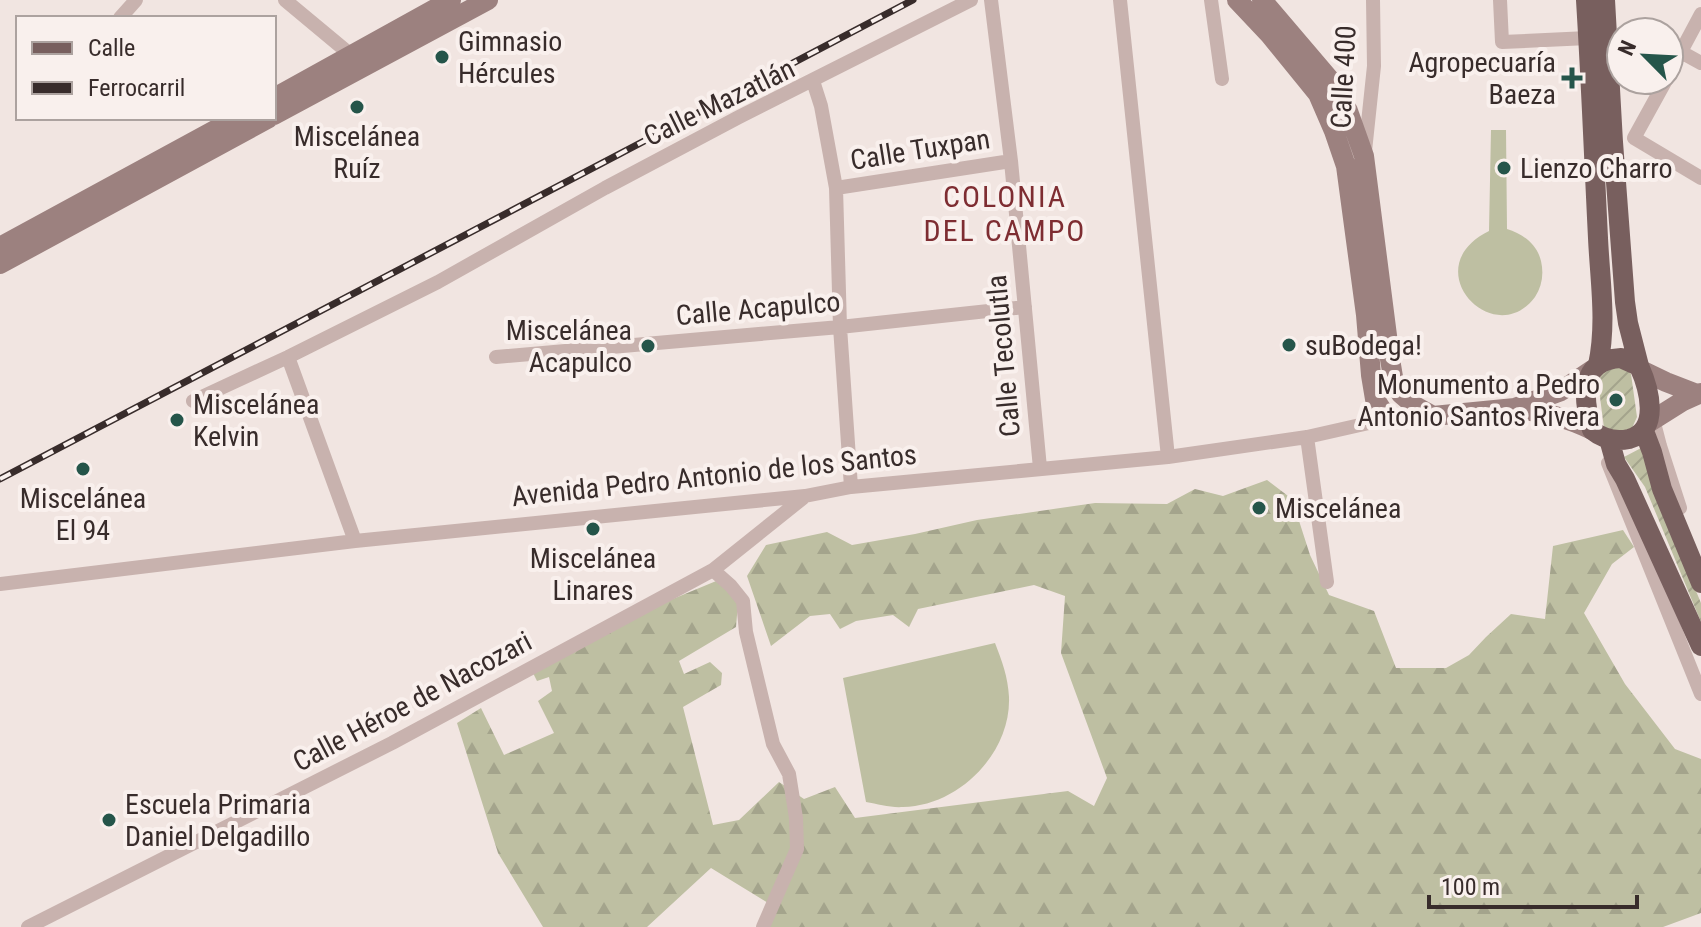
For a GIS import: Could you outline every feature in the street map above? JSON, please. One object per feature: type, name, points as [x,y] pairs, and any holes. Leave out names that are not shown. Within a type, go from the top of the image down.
[{"type":"main road","points":[[276,97],[451,0]]},
{"type":"main road","points":[[276,114],[488,0]]},
{"type":"main road","points":[[1237,0],[1318,94],[1334,131],[1346,166],[1375,399],[1391,418]]},
{"type":"main road","points":[[1262,0],[1331,81],[1348,111],[1364,156],[1394,383],[1401,394],[1433,416],[1515,408],[1561,391],[1605,361],[1621,358],[1666,382],[1699,394]]},
{"type":"main road","points":[[1586,0],[1604,322],[1602,346],[1595,368],[1587,378],[1586,403],[1700,639]]},
{"type":"main road","points":[[1605,0],[1628,323],[1649,398],[1648,425],[1662,489],[1701,583]]},
{"type":"main road","points":[[0,247],[233,120]]},
{"type":"main road","points":[[0,264],[265,120]]},
{"type":"main road","points":[[1515,408],[1550,414],[1601,435],[1624,440],[1634,437],[1699,394]]},
{"type":"street","points":[[122,16],[136,0]]},
{"type":"street","points":[[285,0],[351,55]]},
{"type":"street","points":[[813,81],[971,0]]},
{"type":"street","name":"Calle Tecolutla","points":[[991,0],[1011,161],[1040,468]]},
{"type":"street","points":[[1120,0],[1168,457]]},
{"type":"street","points":[[1211,0],[1222,79]]},
{"type":"street","name":"Calle 400","points":[[1364,156],[1374,66],[1373,0]]},
{"type":"street","points":[[1500,0],[1502,42],[1588,38]]},
{"type":"street","points":[[1685,44],[1701,14]]},
{"type":"street","name":"Calle Mazatlán","points":[[193,401],[438,282],[605,188],[813,81],[821,106],[836,188],[840,327],[851,487]]},
{"type":"street","points":[[1634,138],[1657,96]]},
{"type":"street","points":[[1613,142],[1634,138],[1701,178]]},
{"type":"street","name":"Calle Tuxpan","points":[[836,188],[1011,161]]},
{"type":"street","name":"Calle Acapulco","points":[[496,357],[840,327],[1025,307]]},
{"type":"street","points":[[288,357],[355,541]]},
{"type":"street","name":"Avenida Pedro Antonio de los Santos","points":[[0,584],[355,541],[805,496],[851,487],[1168,457],[1307,437],[1391,418],[1433,416]]},
{"type":"street","points":[[1648,425],[1701,565]]},
{"type":"street","points":[[1601,435],[1618,492],[1701,694]]},
{"type":"street","points":[[1307,437],[1327,582]]},
{"type":"street","name":"Calle Héroe de Nacozari","points":[[28,927],[392,743],[713,570],[805,496]]},
{"type":"street","points":[[713,570],[743,601],[746,632],[773,744],[789,774],[796,818],[797,849],[763,927]]},
{"type":"green space","points":[[1491,130],[1506,130],[1507,229],[1533,245],[1542,271],[1541,284],[1535,297],[1518,311],[1500,315],[1483,310],[1468,298],[1460,283],[1459,265],[1468,247],[1489,231]]},
{"type":"green space","points":[[1612,367],[1626,369],[1631,374],[1637,417],[1632,428],[1624,434],[1604,428],[1598,382],[1602,373]]},
{"type":"green space","points":[[1643,447],[1652,485],[1701,603],[1701,622],[1645,487],[1624,457]]},
{"type":"green space","points":[[1267,480],[1292,499],[1310,555],[1329,595],[1374,611],[1396,668],[1446,668],[1469,655],[1511,614],[1545,619],[1553,546],[1623,530],[1634,547],[1612,564],[1584,613],[1625,684],[1675,749],[1701,759],[1701,913],[1663,927],[765,927],[773,906],[711,868],[647,927],[543,927],[498,853],[457,723],[481,708],[504,755],[554,733],[538,701],[552,691],[549,677],[537,681],[533,673],[651,608],[721,579],[738,603],[736,627],[679,661],[684,674],[710,662],[722,673],[721,685],[683,707],[713,825],[739,820],[779,782],[804,799],[835,787],[855,818],[1068,791],[1094,806],[1107,778],[1061,653],[1065,596],[1034,585],[918,609],[909,627],[893,615],[856,621],[840,629],[830,614],[810,616],[771,646],[747,576],[766,545],[827,532],[852,545],[977,520],[1095,503],[1167,504],[1195,489],[1223,496]]},
{"type":"green space","points":[[995,643],[1007,683],[1007,718],[1001,738],[978,773],[962,787],[924,804],[898,807],[866,802],[843,678]]},
{"type":"railway","points":[[0,479],[913,0]]},
{"type":"place","name":"Gimnasio Hércules","points":[[442,57]]},
{"type":"place","name":"Agropecuaría Baeza","points":[[1572,78]]},
{"type":"place","name":"Miscelánea Ruíz","points":[[357,107]]},
{"type":"place","name":"Lienzo Charro","points":[[1504,168]]},
{"type":"place","name":"suBodega!","points":[[1289,345]]},
{"type":"place","name":"Miscelánea Acapulco","points":[[648,346]]},
{"type":"place","name":"Monumento a Pedro Antonio Santos Rivera","points":[[1616,400]]},
{"type":"place","name":"Miscelánea Kelvin","points":[[177,420]]},
{"type":"place","name":"Miscelánea El 94","points":[[83,469]]},
{"type":"place","name":"Miscelánea","points":[[1259,508]]},
{"type":"place","name":"Miscelánea Linares","points":[[593,529]]},
{"type":"place","name":"Escuela Primaria Daniel Delgadillo","points":[[109,820]]},
{"type":"district","name":"COLONIA DEL CAMPO","points":[[1005,214]]}]
